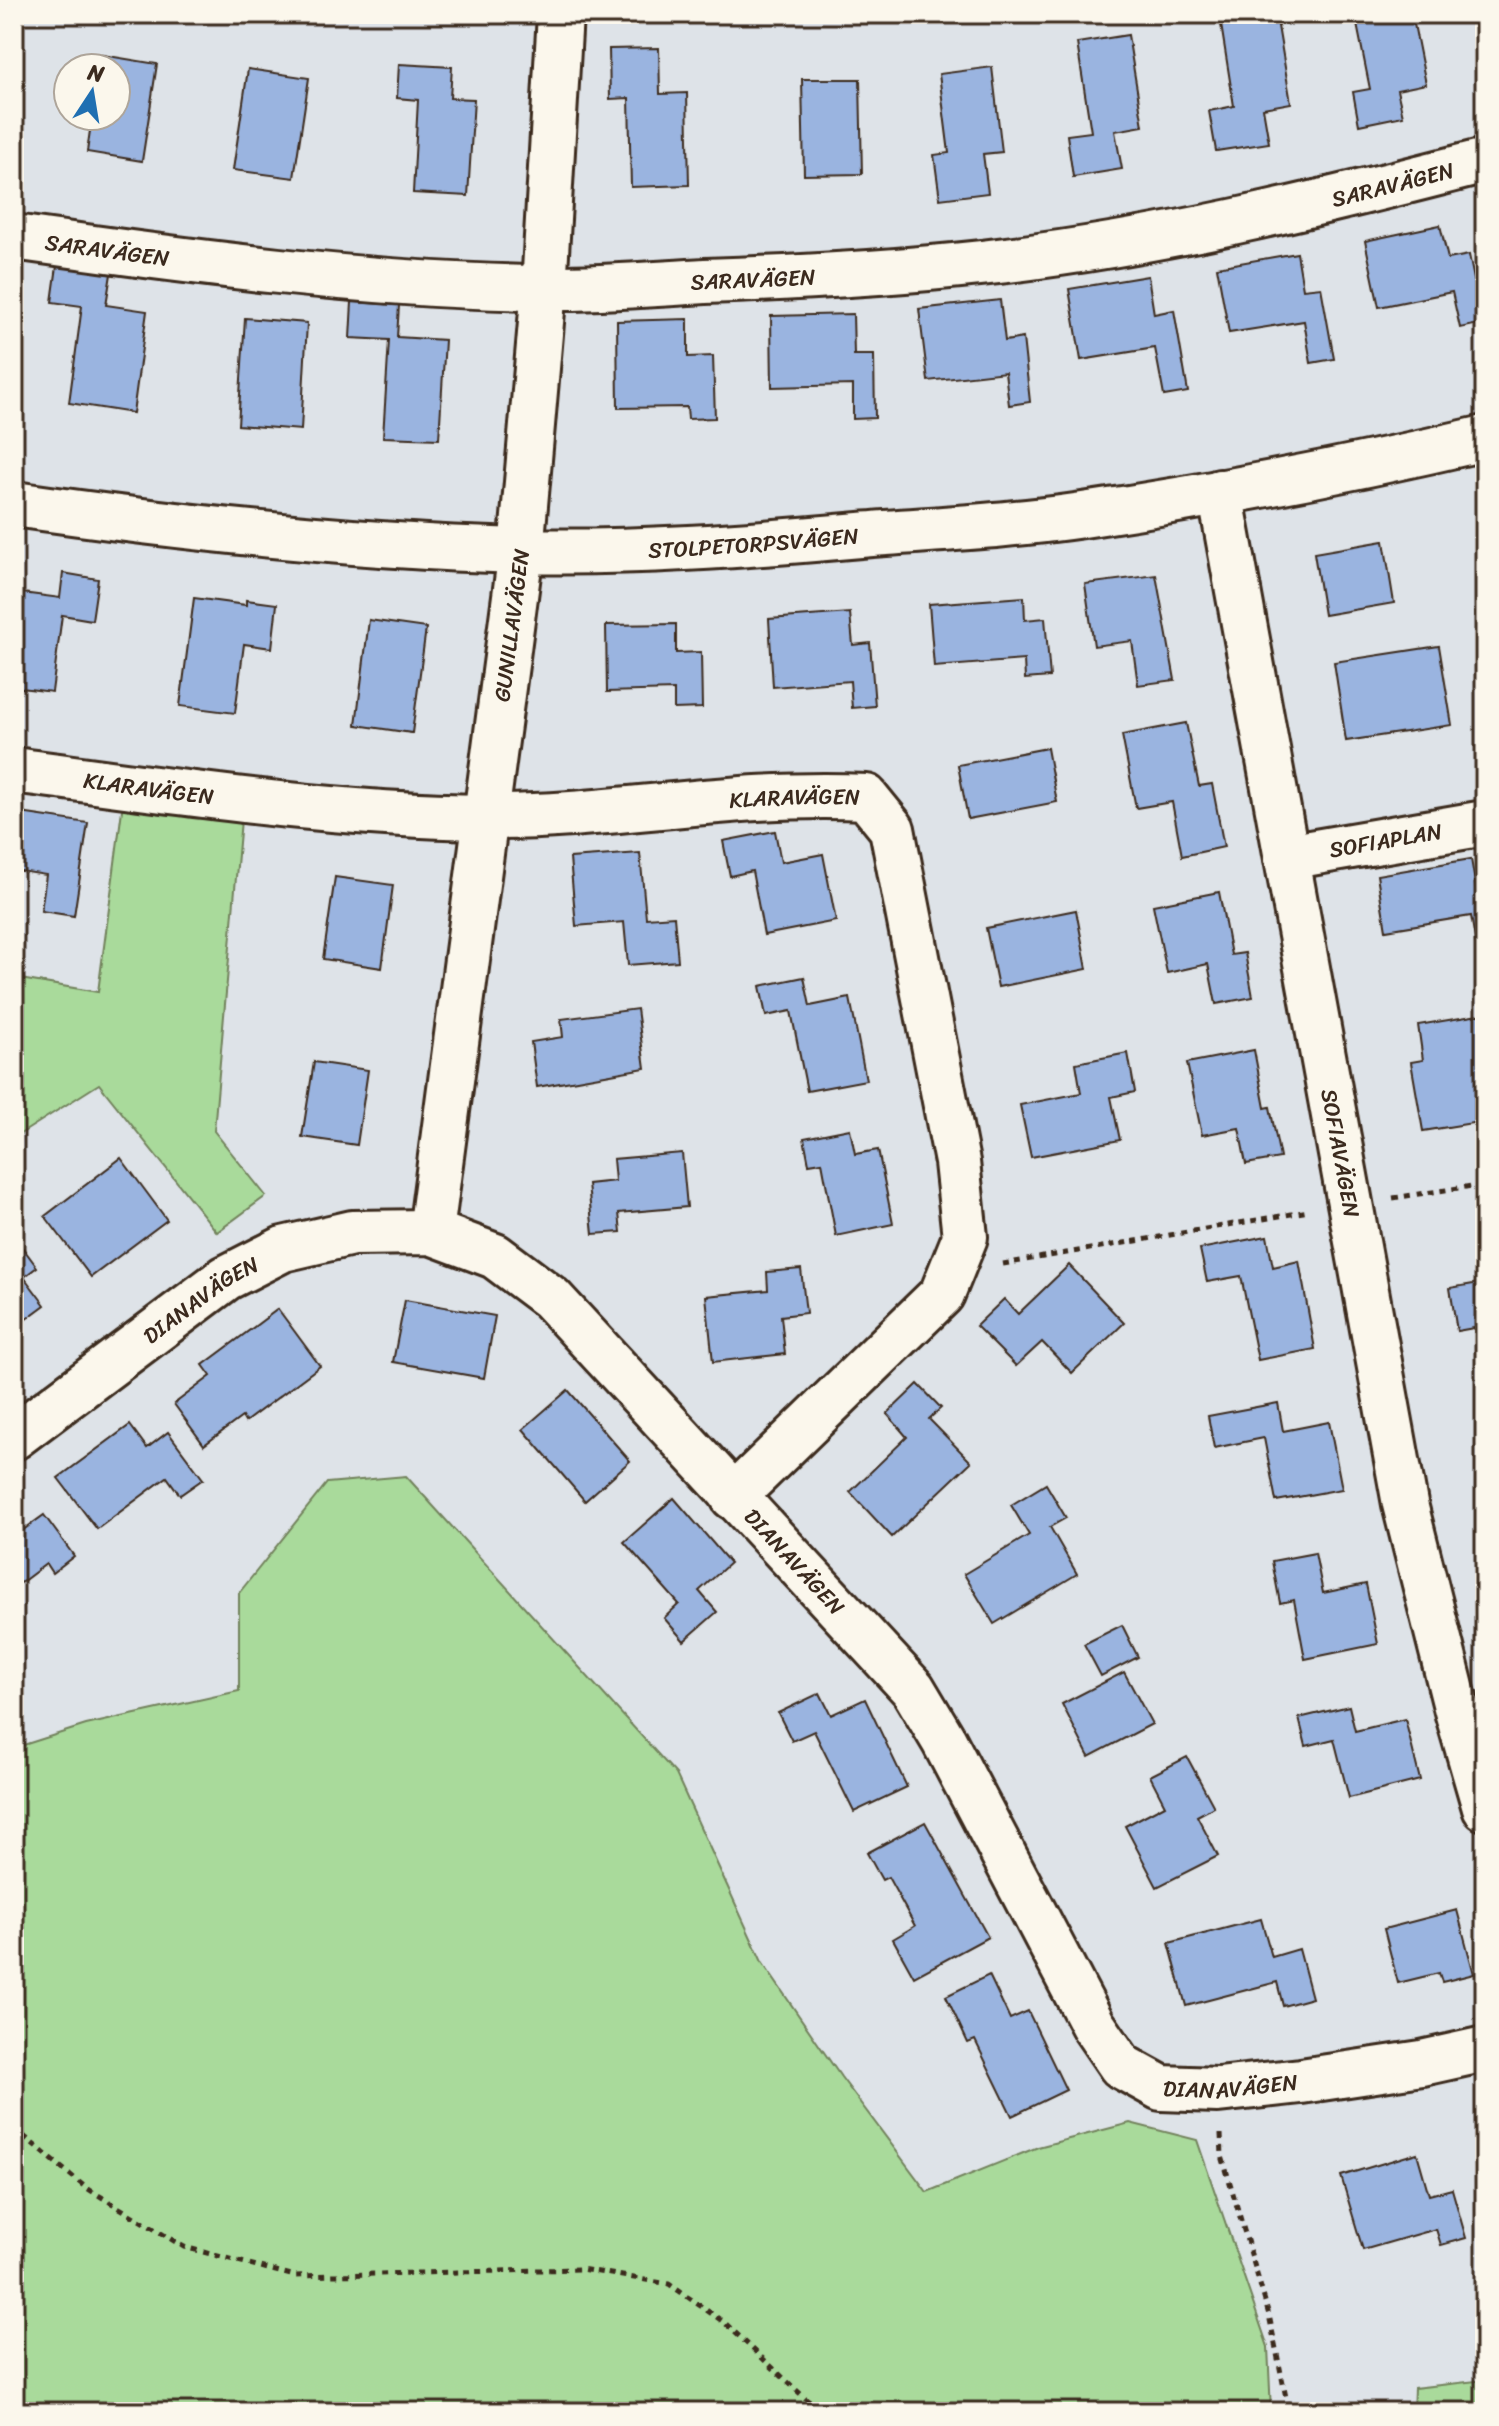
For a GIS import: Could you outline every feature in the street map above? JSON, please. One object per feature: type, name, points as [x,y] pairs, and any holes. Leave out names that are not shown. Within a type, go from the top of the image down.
[{"type":"street","name":"GUNILLAVÄGEN","points":[[431,1232],[521,551],[544,288],[560,14]]},
{"type":"street","name":"SARAVÄGEN","points":[[14,237],[263,272],[375,281],[544,288],[849,274],[983,263],[1205,227],[1345,198],[1485,161]]},
{"type":"street","name":"STOLPETORPSVÄGEN","points":[[14,504],[176,527],[310,541],[521,551],[807,540],[1079,516],[1220,492],[1485,438]]},
{"type":"street","name":"SOFIAVÄGEN","points":[[1220,492],[1405,1504],[1485,1808]]},
{"type":"street","name":"KLARAVÄGEN","points":[[14,770],[319,808],[484,817],[580,814],[811,794],[866,797],[892,829],[957,1162],[965,1237],[942,1294],[733,1497]]},
{"type":"street","name":"SOFIAPLAN","points":[[1287,857],[1485,823]]},
{"type":"street","name":"DIANAVÄGEN","points":[[14,1437],[226,1278],[283,1249],[352,1233],[431,1232],[495,1256],[551,1298],[913,1689],[1093,2025],[1121,2066],[1161,2088],[1218,2090],[1422,2063],[1485,2049]]},
{"type":"path","points":[[951,1273],[1485,1184]]},
{"type":"path","points":[[1218,2090],[1222,2156],[1269,2315],[1289,2412]]},
{"type":"path","points":[[14,2128],[85,2187],[184,2247],[295,2276],[581,2269],[669,2284],[725,2323],[807,2400],[826,2412]]},
{"type":"green space","points":[[125,787],[242,808],[214,1131],[266,1196],[217,1232],[99,1084],[14,1138],[14,978],[98,992]]},
{"type":"green space","points":[[406,1476],[676,1774],[762,1962],[841,2077],[927,2192],[1038,2147],[1130,2123],[1197,2140],[1268,2347],[1271,2412],[14,2412],[14,1748],[86,1725],[239,1691],[239,1593],[327,1483]]},
{"type":"green space","points":[[1485,2380],[1485,2412],[1413,2412],[1414,2388]]},
{"type":"building","points":[[1276,14],[1291,103],[1263,108],[1269,143],[1216,151],[1209,111],[1234,106],[1220,18]]},
{"type":"building","points":[[1355,14],[1412,14],[1426,84],[1397,90],[1403,116],[1359,125],[1353,92],[1370,89]]},
{"type":"building","points":[[1128,35],[1143,126],[1115,131],[1122,169],[1073,177],[1067,135],[1091,132],[1077,43]]},
{"type":"building","points":[[659,48],[660,94],[687,93],[689,185],[631,187],[629,98],[610,99],[609,49]]},
{"type":"building","points":[[132,60],[157,64],[142,161],[87,152],[90,132],[132,132]]},
{"type":"building","points":[[399,64],[452,67],[450,98],[474,99],[468,196],[413,193],[418,100],[397,98]]},
{"type":"building","points":[[992,67],[1002,152],[983,154],[988,193],[940,199],[934,155],[949,153],[939,74]]},
{"type":"building","points":[[248,69],[309,78],[294,178],[233,170]]},
{"type":"building","points":[[802,79],[860,79],[862,174],[804,175]]},
{"type":"building","points":[[1440,225],[1448,259],[1469,255],[1483,323],[1460,328],[1452,292],[1379,307],[1365,241]]},
{"type":"building","points":[[1297,253],[1303,289],[1321,287],[1334,359],[1311,363],[1304,321],[1229,333],[1217,267]]},
{"type":"building","points":[[57,266],[111,274],[106,305],[147,311],[133,413],[69,403],[82,306],[52,302]]},
{"type":"building","points":[[1148,276],[1154,314],[1174,310],[1188,392],[1164,396],[1155,348],[1081,360],[1069,289]]},
{"type":"building","points":[[1000,300],[1005,341],[1023,338],[1030,402],[1009,405],[1005,372],[928,381],[919,309]]},
{"type":"building","points":[[352,302],[399,305],[397,337],[445,340],[439,439],[383,437],[389,340],[350,338]]},
{"type":"building","points":[[853,314],[854,355],[874,355],[875,418],[853,419],[853,385],[772,387],[771,316]]},
{"type":"building","points":[[245,318],[307,323],[301,430],[238,425]]},
{"type":"building","points":[[688,319],[688,357],[713,356],[715,418],[688,419],[687,407],[618,408],[617,321]]},
{"type":"building","points":[[1384,541],[1394,603],[1324,615],[1314,553]]},
{"type":"building","points":[[63,573],[98,579],[92,620],[62,615],[52,692],[14,687],[14,592],[60,598]]},
{"type":"building","points":[[1156,575],[1175,680],[1138,685],[1132,641],[1094,646],[1085,584]]},
{"type":"building","points":[[1024,597],[1025,620],[1045,618],[1050,677],[1025,679],[1024,660],[934,667],[929,604]]},
{"type":"building","points":[[194,598],[246,605],[246,600],[277,604],[272,648],[244,644],[235,713],[180,706]]},
{"type":"building","points":[[850,613],[853,645],[870,643],[875,706],[852,708],[850,681],[773,687],[769,619]]},
{"type":"building","points":[[369,620],[426,628],[412,733],[356,725]]},
{"type":"building","points":[[676,624],[676,653],[701,652],[702,708],[674,709],[674,690],[607,692],[606,625]]},
{"type":"building","points":[[1439,646],[1452,725],[1346,741],[1334,662]]},
{"type":"building","points":[[1186,723],[1199,786],[1212,784],[1224,847],[1182,856],[1172,802],[1136,808],[1122,735]]},
{"type":"building","points":[[1047,748],[1057,802],[968,819],[958,765]]},
{"type":"building","points":[[14,812],[88,823],[74,916],[41,911],[46,875],[14,870]]},
{"type":"building","points":[[775,831],[781,862],[823,854],[836,921],[764,935],[752,871],[730,876],[723,841]]},
{"type":"building","points":[[640,853],[646,918],[674,916],[678,961],[628,965],[624,922],[576,926],[570,858]]},
{"type":"building","points":[[1471,859],[1478,900],[1485,899],[1485,942],[1476,944],[1471,916],[1386,930],[1377,875]]},
{"type":"building","points":[[335,877],[393,885],[382,968],[323,959]]},
{"type":"building","points":[[1219,892],[1231,955],[1245,953],[1253,997],[1216,1004],[1208,964],[1167,973],[1153,905]]},
{"type":"building","points":[[1076,910],[1087,969],[998,987],[986,928]]},
{"type":"building","points":[[804,977],[810,1006],[850,998],[866,1080],[807,1091],[791,1011],[766,1016],[760,986]]},
{"type":"building","points":[[637,1009],[645,1068],[537,1087],[531,1042],[563,1037],[561,1019]]},
{"type":"building","points":[[1485,1014],[1485,1121],[1423,1131],[1411,1062],[1423,1060],[1418,1025]]},
{"type":"building","points":[[1254,1050],[1265,1108],[1270,1107],[1280,1158],[1246,1164],[1239,1128],[1202,1135],[1187,1063]]},
{"type":"building","points":[[1128,1053],[1135,1092],[1111,1097],[1120,1140],[1031,1157],[1020,1105],[1081,1093],[1076,1063]]},
{"type":"building","points":[[314,1062],[368,1070],[357,1145],[302,1137]]},
{"type":"building","points":[[850,1129],[855,1154],[878,1150],[893,1224],[836,1236],[822,1162],[809,1164],[804,1138]]},
{"type":"building","points":[[682,1153],[687,1207],[619,1213],[621,1232],[593,1234],[588,1184],[615,1181],[613,1159]]},
{"type":"building","points":[[121,1158],[167,1220],[91,1277],[45,1216]]},
{"type":"building","points":[[14,1236],[37,1267],[24,1277],[45,1305],[14,1328]]},
{"type":"building","points":[[1267,1236],[1273,1267],[1299,1261],[1315,1349],[1258,1360],[1241,1276],[1207,1282],[1200,1249]]},
{"type":"building","points":[[1069,1265],[1124,1323],[1072,1373],[1042,1342],[1016,1366],[976,1326],[1004,1299],[1018,1314]]},
{"type":"building","points":[[801,1269],[806,1313],[781,1316],[785,1354],[713,1362],[706,1296],[768,1290],[767,1272]]},
{"type":"building","points":[[1485,1282],[1485,1326],[1457,1331],[1450,1288]]},
{"type":"building","points":[[405,1300],[495,1316],[484,1378],[393,1362]]},
{"type":"building","points":[[278,1309],[320,1366],[245,1422],[242,1417],[204,1445],[174,1404],[211,1376],[203,1365]]},
{"type":"building","points":[[918,1384],[941,1408],[929,1419],[971,1462],[892,1537],[850,1492],[907,1437],[887,1414]]},
{"type":"building","points":[[568,1390],[630,1461],[585,1501],[523,1429]]},
{"type":"building","points":[[1278,1403],[1283,1431],[1329,1422],[1342,1489],[1276,1501],[1264,1438],[1214,1448],[1208,1416]]},
{"type":"building","points":[[130,1425],[147,1448],[168,1432],[203,1479],[180,1495],[167,1477],[97,1529],[58,1478]]},
{"type":"building","points":[[1046,1484],[1066,1518],[1050,1527],[1077,1574],[994,1624],[964,1574],[1029,1535],[1011,1505]]},
{"type":"building","points":[[674,1498],[730,1563],[699,1591],[717,1612],[684,1641],[664,1618],[679,1604],[624,1542]]},
{"type":"building","points":[[44,1515],[74,1556],[52,1573],[46,1564],[14,1588],[14,1518],[23,1530]]},
{"type":"building","points":[[1315,1553],[1323,1593],[1366,1584],[1378,1644],[1305,1659],[1294,1600],[1280,1603],[1272,1561]]},
{"type":"building","points":[[1122,1625],[1138,1657],[1101,1676],[1084,1644]]},
{"type":"building","points":[[1124,1672],[1152,1724],[1089,1757],[1062,1704]]},
{"type":"building","points":[[820,1693],[831,1715],[865,1699],[907,1787],[854,1812],[814,1731],[792,1741],[778,1713]]},
{"type":"building","points":[[1349,1706],[1355,1731],[1405,1719],[1420,1780],[1349,1798],[1334,1739],[1306,1746],[1299,1718]]},
{"type":"building","points":[[1187,1757],[1214,1807],[1197,1816],[1218,1856],[1157,1887],[1125,1826],[1165,1805],[1150,1776]]},
{"type":"building","points":[[925,1822],[988,1937],[914,1977],[893,1939],[915,1926],[888,1877],[882,1880],[867,1853]]},
{"type":"building","points":[[1457,1910],[1474,1974],[1442,1982],[1439,1973],[1398,1983],[1384,1929]]},
{"type":"building","points":[[1261,1919],[1272,1957],[1299,1949],[1312,1998],[1283,2006],[1277,1982],[1186,2006],[1169,1943]]},
{"type":"building","points":[[989,1975],[1010,2019],[1028,2011],[1066,2090],[1012,2116],[975,2040],[968,2043],[946,1996]]},
{"type":"building","points":[[1417,2153],[1429,2195],[1452,2189],[1466,2238],[1441,2245],[1436,2229],[1363,2250],[1341,2176]]}]
